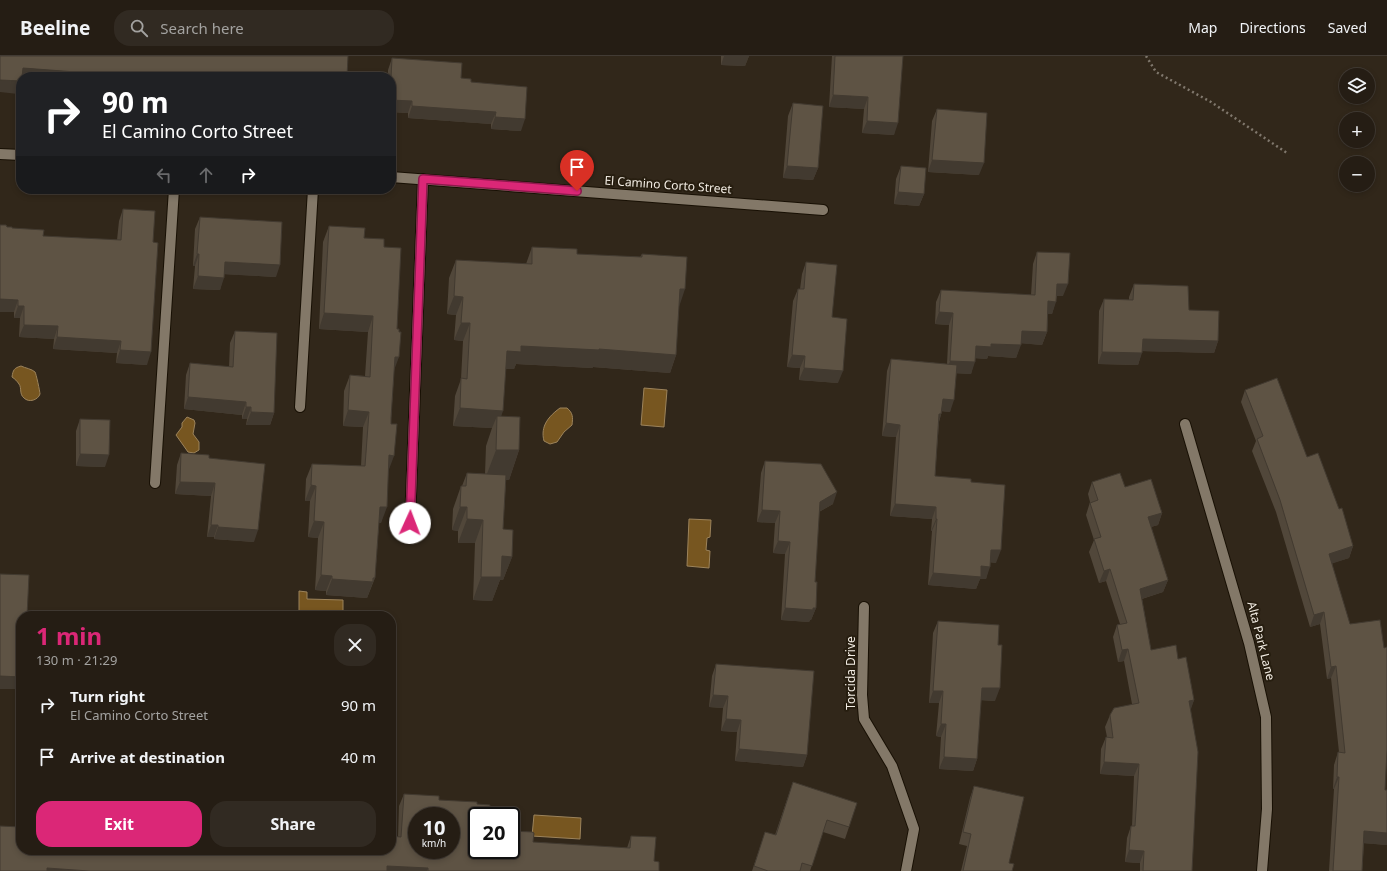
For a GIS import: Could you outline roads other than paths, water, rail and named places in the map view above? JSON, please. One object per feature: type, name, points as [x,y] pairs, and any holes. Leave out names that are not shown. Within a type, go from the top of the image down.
[{"type":"street","points":[[0,154],[16,155]]},
{"type":"street","name":"El Camino Corto Street","points":[[396,177],[823,210]]},
{"type":"street","points":[[410,523],[423,179]]},
{"type":"street","points":[[155,483],[174,194]]},
{"type":"street","points":[[300,407],[313,194]]},
{"type":"street","name":"Alta Park Lane","points":[[1185,424],[1249,643],[1266,717],[1267,809],[1262,871]]},
{"type":"street","name":"Torcida Drive","points":[[864,607],[862,695],[864,719],[892,766],[914,829],[906,871]]}]
